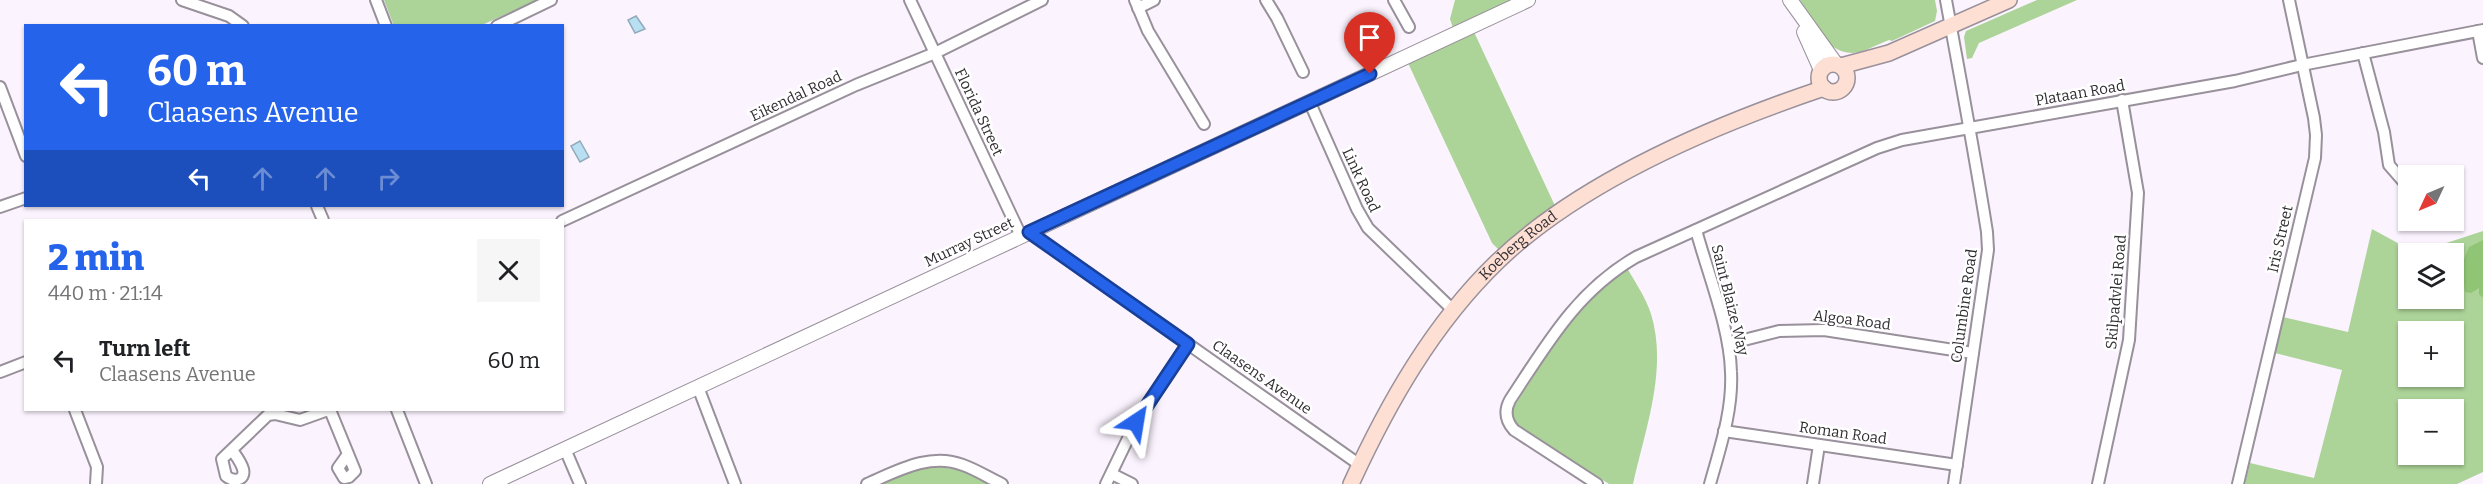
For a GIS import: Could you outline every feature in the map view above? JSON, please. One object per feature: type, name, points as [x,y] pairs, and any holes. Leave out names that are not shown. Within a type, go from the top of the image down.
[{"type":"main road","points":[[1841,70],[1844,86],[1838,91],[1831,92],[1821,78],[1828,65],[1841,70],[1889,53],[2009,0]]},
{"type":"main road","name":"Koeberg Road","points":[[1357,478],[1419,356],[1453,310],[1498,261],[1565,209],[1607,183],[1664,153],[1775,104],[1821,78]]},
{"type":"street","points":[[182,0],[229,16],[240,24]]},
{"type":"street","points":[[376,0],[385,24]]},
{"type":"street","points":[[501,24],[551,0]]},
{"type":"street","name":"Florida Street","points":[[910,0],[1025,234]]},
{"type":"street","name":"Eikendal Road","points":[[564,220],[846,89],[935,53],[1042,0]]},
{"type":"street","points":[[1154,0],[1136,4],[1153,39],[1204,124]]},
{"type":"street","points":[[1266,0],[1303,72]]},
{"type":"street","points":[[1394,0],[1409,27]]},
{"type":"street","name":"Murray Street","points":[[490,484],[1528,0]]},
{"type":"street","points":[[1821,78],[1790,0],[1841,70]]},
{"type":"street","name":"Columbine Road","points":[[1947,0],[1950,15],[1949,26],[1956,44],[1971,128],[1988,250],[1954,484]]},
{"type":"street","name":"Iris Street","points":[[2238,484],[2315,158],[2314,118],[2289,0]]},
{"type":"street","points":[[2481,31],[2483,58]]},
{"type":"street","name":"Plataan Road","points":[[1597,484],[1514,430],[1507,421],[1507,405],[1564,319],[1592,288],[1636,257],[1883,146],[1902,140],[2235,81],[2302,65],[2481,31]]},
{"type":"street","points":[[2362,53],[2384,132],[2389,165],[2398,175]]},
{"type":"street","points":[[0,87],[24,151]]},
{"type":"street","name":"Skilpadvlei Road","points":[[2098,484],[2129,340],[2138,193],[2122,100]]},
{"type":"street","name":"Link Road","points":[[1310,102],[1357,209],[1368,228],[1453,310]]},
{"type":"street","points":[[0,207],[24,199]]},
{"type":"street","name":"Saint Blaize Way","points":[[1696,230],[1728,344],[1731,388],[1724,431],[1710,484]]},
{"type":"street","name":"Claasens Avenue","points":[[1025,234],[1188,344],[1357,478]]},
{"type":"street","name":"Algoa Road","points":[[1728,344],[1779,332],[1808,330],[1973,353]]},
{"type":"street","points":[[1106,484],[1136,422],[1188,344]]},
{"type":"street","points":[[0,372],[24,363]]},
{"type":"street","points":[[698,387],[735,484]]},
{"type":"street","points":[[75,411],[97,467],[96,484]]},
{"type":"street","points":[[232,450],[268,415],[275,414],[300,420],[326,411]]},
{"type":"street","points":[[329,411],[348,454]]},
{"type":"street","points":[[397,411],[426,484]]},
{"type":"street","name":"Roman Road","points":[[1724,431],[1957,465]]},
{"type":"street","points":[[1814,484],[1819,446]]},
{"type":"street","points":[[566,448],[580,484]]},
{"type":"street","points":[[867,484],[915,464],[939,461],[962,465],[1002,484]]},
{"type":"street","points":[[1112,474],[1132,484]]},
{"type":"green space","points":[[384,0],[537,0],[484,24],[393,24]]},
{"type":"green space","points":[[1455,0],[1514,0],[1453,28],[1450,19]]},
{"type":"green space","points":[[1800,0],[1935,0],[1937,11],[1935,21],[1892,41],[1889,40],[1866,50],[1852,53],[1843,52],[1827,42],[1814,26]]},
{"type":"green space","points":[[2037,0],[2077,0],[1979,43],[1972,58],[1967,59],[1964,37],[1966,31]]},
{"type":"green space","points":[[1474,32],[1556,208],[1499,250],[1492,243],[1408,63]]},
{"type":"green space","points":[[2372,229],[2398,243],[2398,309],[2464,309],[2464,243],[2446,243],[2483,231],[2483,472],[2457,484],[2245,484],[2250,463],[2314,478],[2342,370],[2275,353],[2283,317],[2348,332]]},
{"type":"green space","points":[[2483,240],[2483,298],[2479,294],[2479,288],[2471,293],[2465,292],[2464,259],[2469,247]]},
{"type":"green space","points":[[1627,268],[1651,314],[1656,335],[1656,378],[1633,484],[1609,484],[1519,427],[1513,420],[1511,411],[1568,323],[1592,295]]},
{"type":"green space","points":[[934,466],[965,471],[991,484],[883,484],[915,470]]},
{"type":"water","points":[[636,16],[645,29],[635,33],[628,20]]},
{"type":"water","points":[[580,141],[589,157],[580,162],[571,146]]},
{"type":"route","points":[[1136,422],[1188,344],[1029,232],[1370,74]]}]
